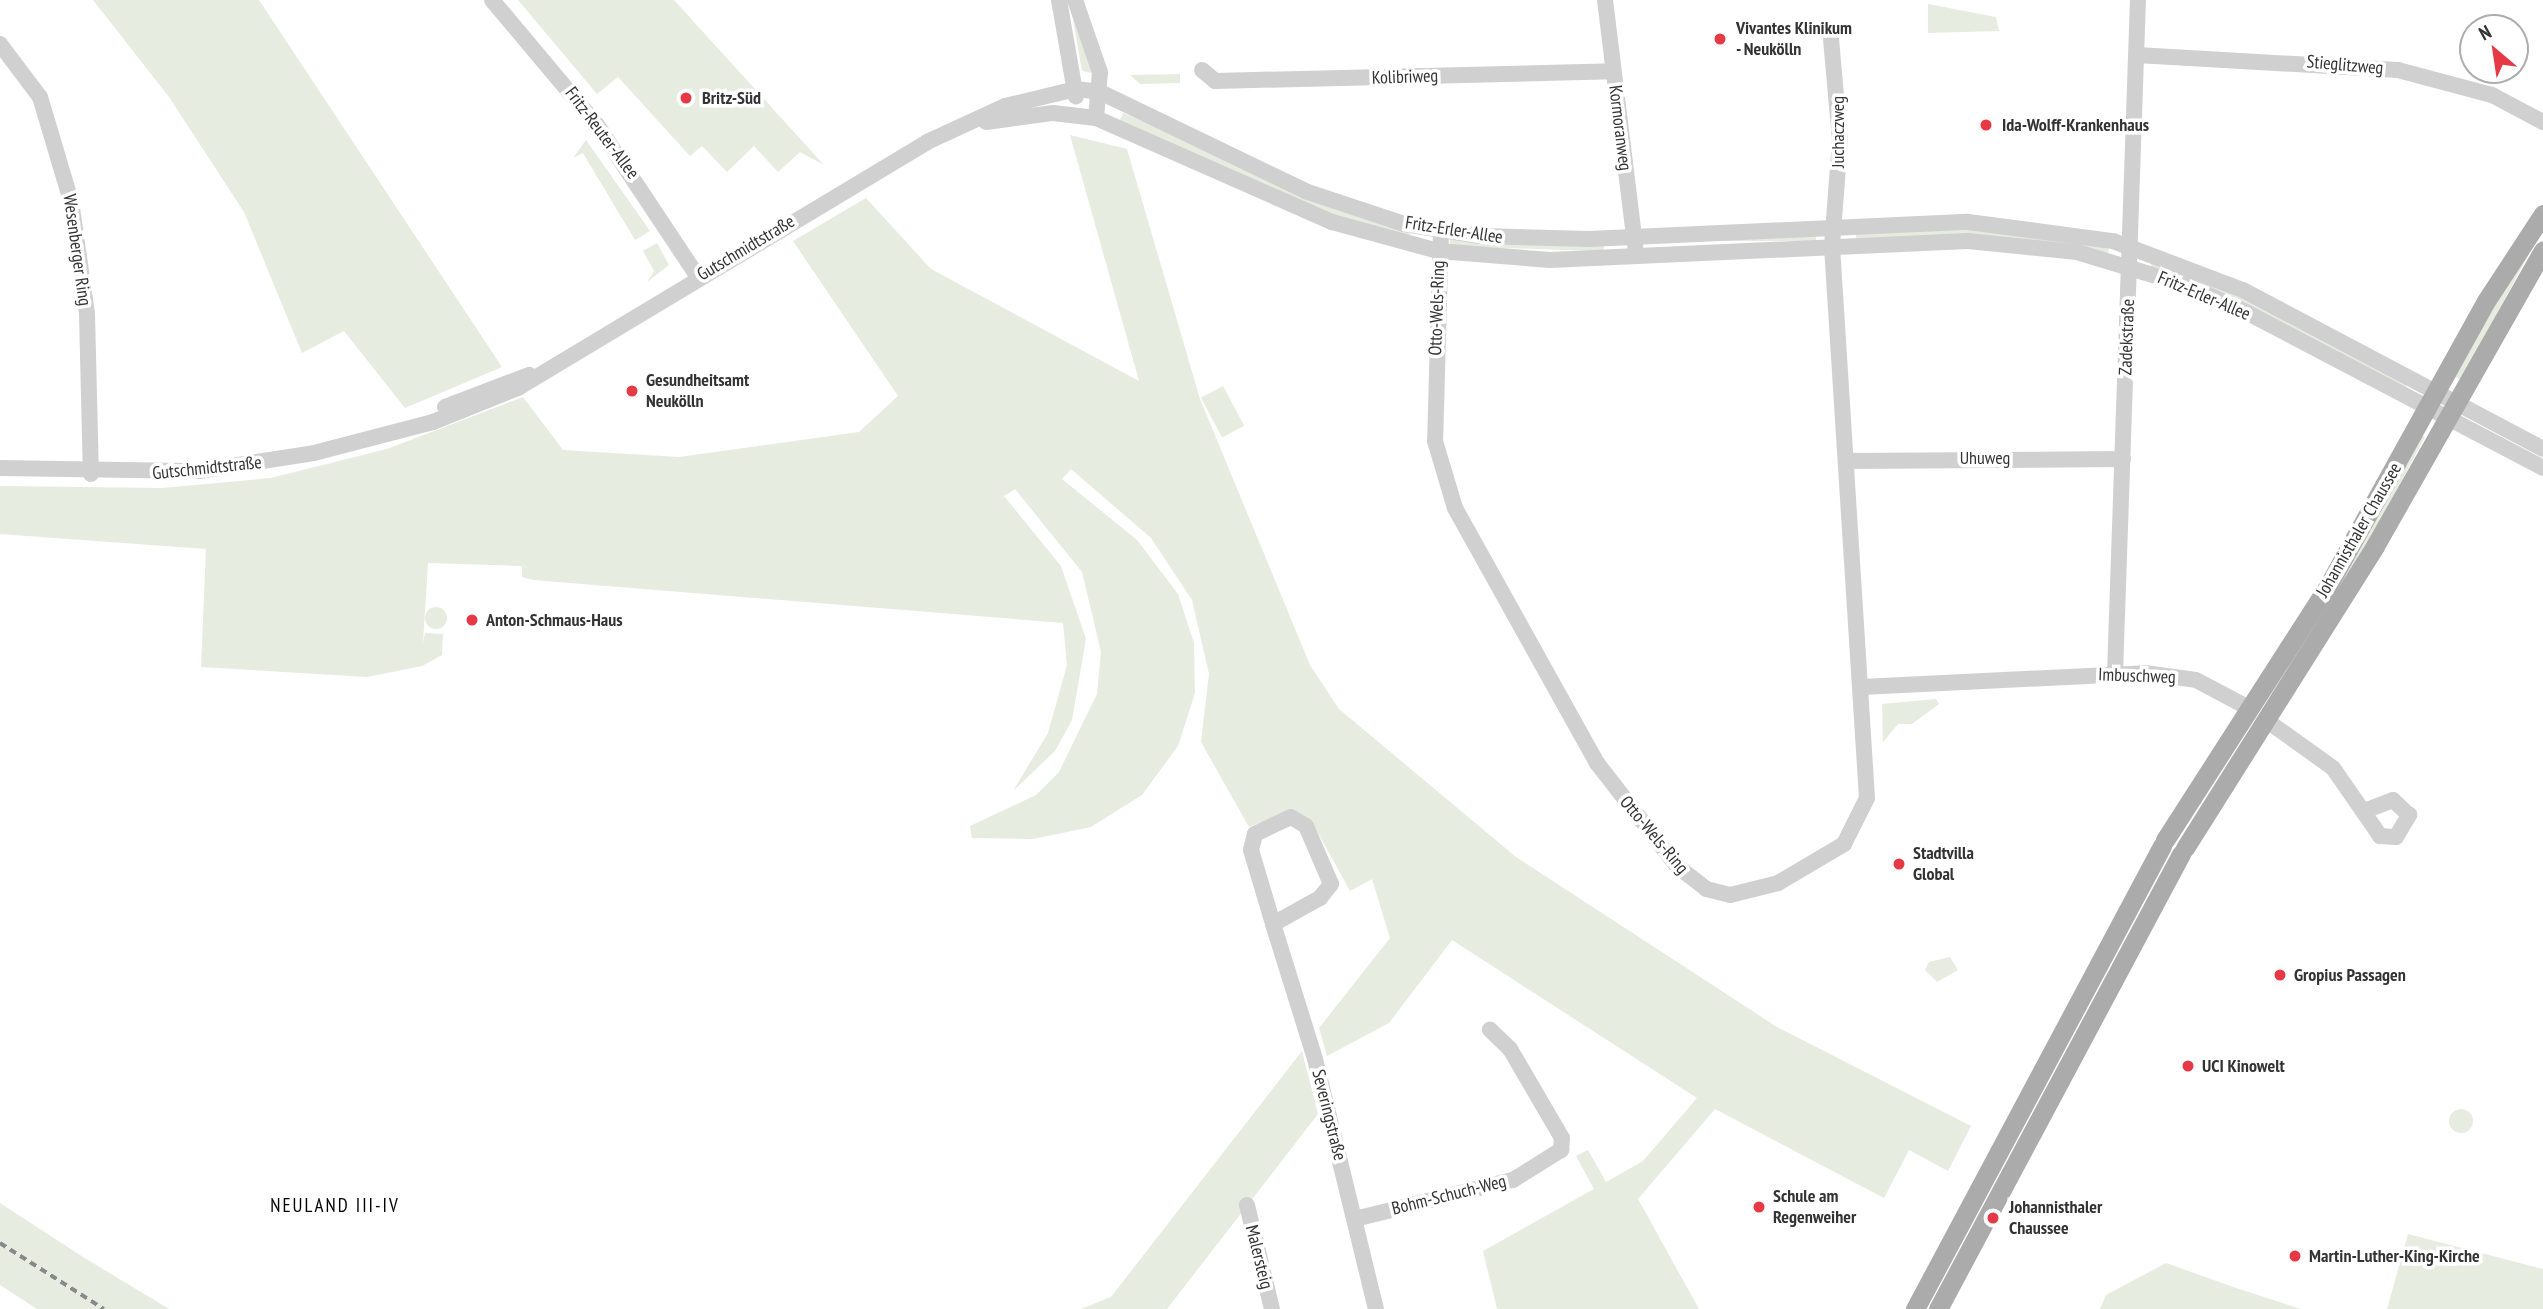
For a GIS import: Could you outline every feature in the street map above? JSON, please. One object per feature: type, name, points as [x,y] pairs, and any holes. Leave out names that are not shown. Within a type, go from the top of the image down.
[{"type":"main road","name":"Johannisthaler Chaussee","points":[[1918,1303],[2164,843],[2248,707],[2328,586],[2435,393],[2543,214]]},
{"type":"main road","name":"Johannisthaler Chaussee","points":[[1941,1308],[2183,851],[2266,720],[2451,413],[2543,250]]},
{"type":"main road","name":"Imbuschweg","points":[[2248,707],[2266,720]]},
{"type":"street","name":"Fritz-Reuter-Allee","points":[[492,0],[597,124],[698,277]]},
{"type":"street","points":[[1059,0],[1076,89],[1076,113]]},
{"type":"street","points":[[1074,0],[1100,92],[1096,118]]},
{"type":"street","name":"Kormoranweg","points":[[1605,0],[1637,256]]},
{"type":"street","name":"Zadekstraße","points":[[2115,674],[2138,0]]},
{"type":"street","name":"Juchaczweg","points":[[1831,39],[1840,126],[1835,226]]},
{"type":"street","name":"Wesenberger Ring","points":[[0,44],[40,97],[68,190],[87,314],[90,474]]},
{"type":"street","name":"Stieglitzweg","points":[[2137,55],[2398,70],[2492,95],[2543,122]]},
{"type":"street","name":"Kolibriweg","points":[[1202,70],[1215,81],[1613,71]]},
{"type":"street","name":"Gutschmidtstraße","points":[[0,468],[90,474],[255,465],[409,426],[490,401],[698,277],[962,126],[1030,98],[1076,89]]},
{"type":"street","name":"Fritz-Erler-Allee","points":[[1076,89],[1100,92],[1308,192],[1441,230],[1528,240],[1835,226],[2019,224],[2130,246],[2244,290],[2435,393],[2451,413],[2543,468]]},
{"type":"street","name":"Gutschmidtstraße","points":[[962,126],[1076,113]]},
{"type":"street","name":"Fritz-Erler-Allee","points":[[1076,113],[1096,118],[1332,222],[1438,251],[1550,260],[1832,246],[2020,243],[2130,267],[2246,312],[2426,411],[2451,413],[2543,449]]},
{"type":"street","points":[[1832,246],[1835,226]]},
{"type":"street","name":"Otto-Wels-Ring","points":[[1441,230],[1438,251],[1435,441],[1445,485],[1586,744],[1686,875],[1717,893],[1751,894],[1844,844],[1867,798],[1832,246]]},
{"type":"street","name":"Uhuweg","points":[[1847,461],[2123,459]]},
{"type":"street","name":"Imbuschweg","points":[[1862,687],[2115,674],[2196,680],[2248,707]]},
{"type":"street","name":"Imbuschweg","points":[[2266,720],[2333,768],[2365,810],[2380,836],[2404,831],[2407,810],[2387,800],[2365,810]]},
{"type":"street","name":"Severingstraße","points":[[1273,924],[1324,895],[1331,884],[1312,837],[1292,817],[1251,841],[1273,924],[1355,1219],[1376,1309]]},
{"type":"street","name":"Bohm-Schuch-Weg","points":[[1355,1219],[1513,1180],[1560,1150],[1562,1138],[1510,1049],[1490,1030]]},
{"type":"street","name":"Malersteig","points":[[1247,1205],[1272,1309]]},
{"type":"street","points":[[1918,1303],[1941,1308]]},
{"type":"shaded area","points":[[93,0],[259,0],[502,367],[405,408],[344,331],[302,353],[244,212],[169,97]]},
{"type":"shaded area","points":[[518,0],[674,0],[824,165],[800,152],[778,172],[754,146],[727,172],[702,146],[690,156],[618,77],[597,94]]},
{"type":"shaded area","points":[[1928,4],[1996,17],[1999,31],[1928,33]]},
{"type":"shaded area","points":[[1073,20],[1085,48],[1092,73],[1082,71]]},
{"type":"shaded area","points":[[1180,74],[1180,83],[1140,84],[1130,75]]},
{"type":"shaded area","points":[[1123,113],[1411,230],[1409,238],[1354,224],[1119,122]]},
{"type":"shaded area","points":[[1070,135],[1127,149],[1200,399],[1310,665],[1339,709],[1516,857],[1777,1027],[1971,1126],[1948,1171],[1909,1150],[1884,1198],[1715,1109],[1638,1199],[1699,1309],[1497,1309],[1483,1251],[1594,1189],[1576,1156],[1588,1150],[1606,1182],[1643,1161],[1697,1098],[1452,940],[1389,1023],[1327,1056],[1319,1028],[1390,938],[1372,879],[1350,891],[1312,822],[1294,809],[1249,827],[1201,742],[1209,674],[1192,600],[1151,538],[1071,469],[1062,479],[1137,540],[1178,594],[1194,643],[1195,693],[1178,746],[1142,795],[1091,827],[1033,839],[972,838],[970,826],[1036,795],[1059,772],[1097,694],[1101,652],[1082,572],[1015,489],[1004,496],[1061,566],[1086,639],[1072,720],[1055,751],[1013,791],[1048,733],[1067,665],[1063,623],[533,580],[522,577],[522,566],[428,563],[423,643],[425,633],[443,634],[442,655],[422,666],[367,677],[201,667],[206,549],[0,534],[0,486],[162,488],[271,478],[387,449],[523,397],[563,450],[679,457],[859,432],[898,396],[793,241],[866,198],[931,269],[1139,381]]},
{"type":"shaded area","points":[[586,140],[650,231],[635,240],[583,153],[573,158]]},
{"type":"shaded area","points":[[1978,228],[2109,246],[2108,255],[1856,240],[1856,231]]},
{"type":"shaded area","points":[[2543,228],[2461,380],[2454,376]]},
{"type":"shaded area","points":[[1657,232],[1816,232],[1816,241],[1657,241]]},
{"type":"shaded area","points":[[1450,238],[1604,243],[1604,251],[1450,246]]},
{"type":"shaded area","points":[[657,243],[669,265],[647,282],[654,271],[643,251]]},
{"type":"shaded area","points":[[2152,258],[2237,293],[2408,383],[2404,391],[2151,268]]},
{"type":"shaded area","points":[[1223,386],[1244,426],[1222,437],[1201,398]]},
{"type":"shaded area","points":[[2421,435],[2425,437],[2363,553],[2261,712]]},
{"type":"shaded area","points":[[436,607],[444,610],[447,618],[444,626],[436,629],[428,626],[425,618],[428,610]]},
{"type":"shaded area","points":[[1936,699],[1939,704],[1912,724],[1898,724],[1883,742],[1882,704]]},
{"type":"shaded area","points":[[1950,957],[1958,970],[1937,982],[1925,970],[1929,962]]},
{"type":"shaded area","points":[[1302,1051],[1318,1114],[1167,1309],[1081,1309],[1111,1297]]},
{"type":"shaded area","points":[[2461,1109],[2470,1112],[2473,1121],[2470,1130],[2461,1133],[2452,1130],[2449,1121],[2452,1112]]},
{"type":"shaded area","points":[[0,1203],[169,1309],[37,1309],[0,1285]]},
{"type":"shaded area","points":[[2408,1234],[2543,1269],[2543,1309],[2387,1309]]},
{"type":"shaded area","points":[[2166,1263],[2301,1309],[2100,1309],[2106,1295]]},
{"type":"railway","points":[[0,1243],[104,1309]]},
{"type":"place","name":"Vivantes Klinikum - Neukölln","points":[[1720,39]]},
{"type":"place","name":"Britz-Süd","points":[[686,98]]},
{"type":"place","name":"Ida-Wolff-Krankenhaus","points":[[1986,125]]},
{"type":"place","name":"Gesundheitsamt Neukölln","points":[[632,391]]},
{"type":"place","name":"Anton-Schmaus-Haus","points":[[472,620]]},
{"type":"place","name":"Stadtvilla Global","points":[[1899,864]]},
{"type":"place","name":"Gropius Passagen","points":[[2280,975]]},
{"type":"place","name":"UCI Kinowelt","points":[[2188,1066]]},
{"type":"place","name":"Schule am Regenweiher","points":[[1759,1207]]},
{"type":"place","name":"Johannisthaler Chaussee","points":[[1993,1218]]},
{"type":"place","name":"Martin-Luther-King-Kirche","points":[[2295,1256]]},
{"type":"district","name":"NEULAND III-IV","points":[[335,1206]]}]
